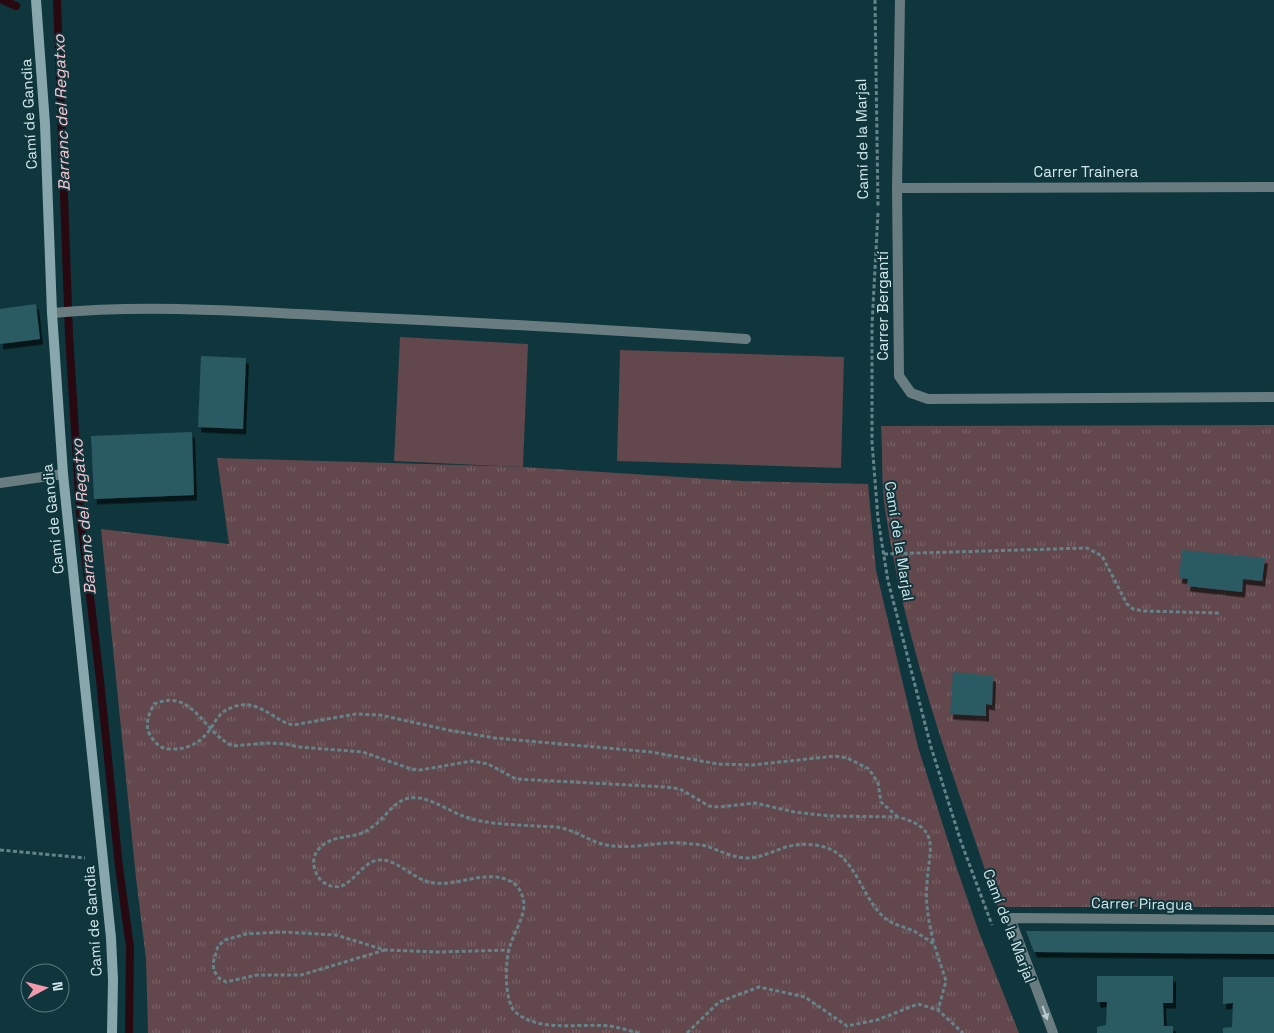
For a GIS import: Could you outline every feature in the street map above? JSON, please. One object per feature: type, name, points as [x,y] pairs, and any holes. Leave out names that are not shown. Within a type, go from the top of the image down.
[{"type":"main road","name":"Camí de Gandia","points":[[36,0],[45,124],[52,313],[64,474],[111,938],[112,1033]]},
{"type":"street","name":"Carrer Bergantí","points":[[900,0],[897,188],[899,376],[911,393],[928,399],[1274,397]]},
{"type":"street","name":"Carrer Trainera","points":[[897,188],[1274,187]]},
{"type":"street","points":[[52,313],[87,310],[203,310],[527,325],[746,339]]},
{"type":"street","points":[[0,483],[64,474]]},
{"type":"street","name":"Carrer Piragua","points":[[1010,918],[1274,920]]},
{"type":"street","name":"Camí de la Marjal","points":[[1010,918],[1053,1033]]},
{"type":"path","name":"Camí de la Marjal","points":[[875,0],[878,214],[872,325],[872,442],[878,519],[888,581],[897,620],[931,747],[961,842],[994,928]]},
{"type":"path","points":[[884,554],[1087,548],[1102,556],[1121,595],[1133,609],[1219,613]]},
{"type":"path","points":[[898,817],[881,802],[878,782],[869,769],[848,758],[835,756],[768,764],[727,764],[651,752],[495,738],[380,715],[356,714],[293,725],[286,724],[264,710],[243,705],[226,710],[219,716],[211,728],[204,738],[196,743],[184,748],[165,749],[152,738],[148,730],[147,721],[154,704],[169,699],[180,701],[193,710],[211,728],[227,744],[232,746],[277,743],[298,747],[349,750],[375,755],[411,769],[420,770],[472,761],[488,764],[516,779],[680,789],[709,806],[718,808],[755,803],[794,812],[829,816],[898,817],[916,823],[924,830],[931,845],[926,882],[928,918],[946,981],[938,1010]]},
{"type":"path","points":[[528,1025],[510,1004],[507,990],[509,950],[524,907],[523,896],[517,885],[500,877],[488,876],[446,884],[430,883],[416,877],[394,863],[379,860],[369,864],[345,886],[335,886],[323,882],[317,876],[313,864],[315,854],[323,844],[334,838],[362,834],[374,826],[399,802],[411,798],[424,799],[468,818],[516,825],[561,828],[604,845],[640,847],[665,842],[683,843],[702,845],[736,857],[752,858],[797,845],[816,846],[829,849],[838,854],[849,866],[875,906],[886,919],[934,944]]},
{"type":"path","points":[[0,850],[103,860]]},
{"type":"path","points":[[385,950],[301,975],[257,975],[226,982],[219,978],[214,971],[213,963],[218,946],[233,936],[282,932],[336,935],[385,950],[439,952],[509,950]]},
{"type":"path","points":[[686,1033],[719,1002],[759,987],[805,997],[847,1026],[877,1020],[918,1004],[938,1010],[963,1033]]},
{"type":"path","points":[[549,1030],[608,1026],[638,1033]]},
{"type":"green space","points":[[400,337],[528,344],[523,467],[394,461]]},
{"type":"green space","points":[[620,350],[844,357],[841,468],[617,461]]},
{"type":"green space","points":[[1274,425],[1274,907],[998,907],[932,710],[905,611],[885,509],[881,426]]},
{"type":"green space","points":[[217,458],[523,467],[742,481],[868,484],[876,570],[918,747],[979,932],[1019,1033],[148,1033],[146,959],[136,878],[101,529],[229,544]]},
{"type":"building","points":[[36,304],[40,339],[0,344],[0,309]]},
{"type":"building","points":[[201,356],[246,358],[243,429],[198,427]]},
{"type":"building","points":[[192,432],[194,495],[94,499],[91,436]]},
{"type":"building","points":[[1182,550],[1265,558],[1262,581],[1243,579],[1242,592],[1187,586],[1188,579],[1179,578]]},
{"type":"building","points":[[953,672],[993,676],[992,705],[986,704],[986,716],[950,714]]},
{"type":"building","points":[[1026,931],[1274,932],[1274,954],[1034,952]]},
{"type":"building","points":[[1097,976],[1173,976],[1173,1003],[1163,1003],[1164,1026],[1173,1026],[1173,1033],[1097,1033],[1097,1027],[1106,1025],[1107,1002],[1097,1002]]},
{"type":"building","points":[[1223,977],[1274,977],[1274,1033],[1223,1033],[1223,1028],[1232,1027],[1233,1003],[1223,1004]]},
{"type":"waterway","points":[[3,0],[16,6]]},
{"type":"waterway","name":"Barranc del Regatxo","points":[[57,0],[69,335],[80,512],[100,680],[119,867],[130,947],[129,1033]]}]
